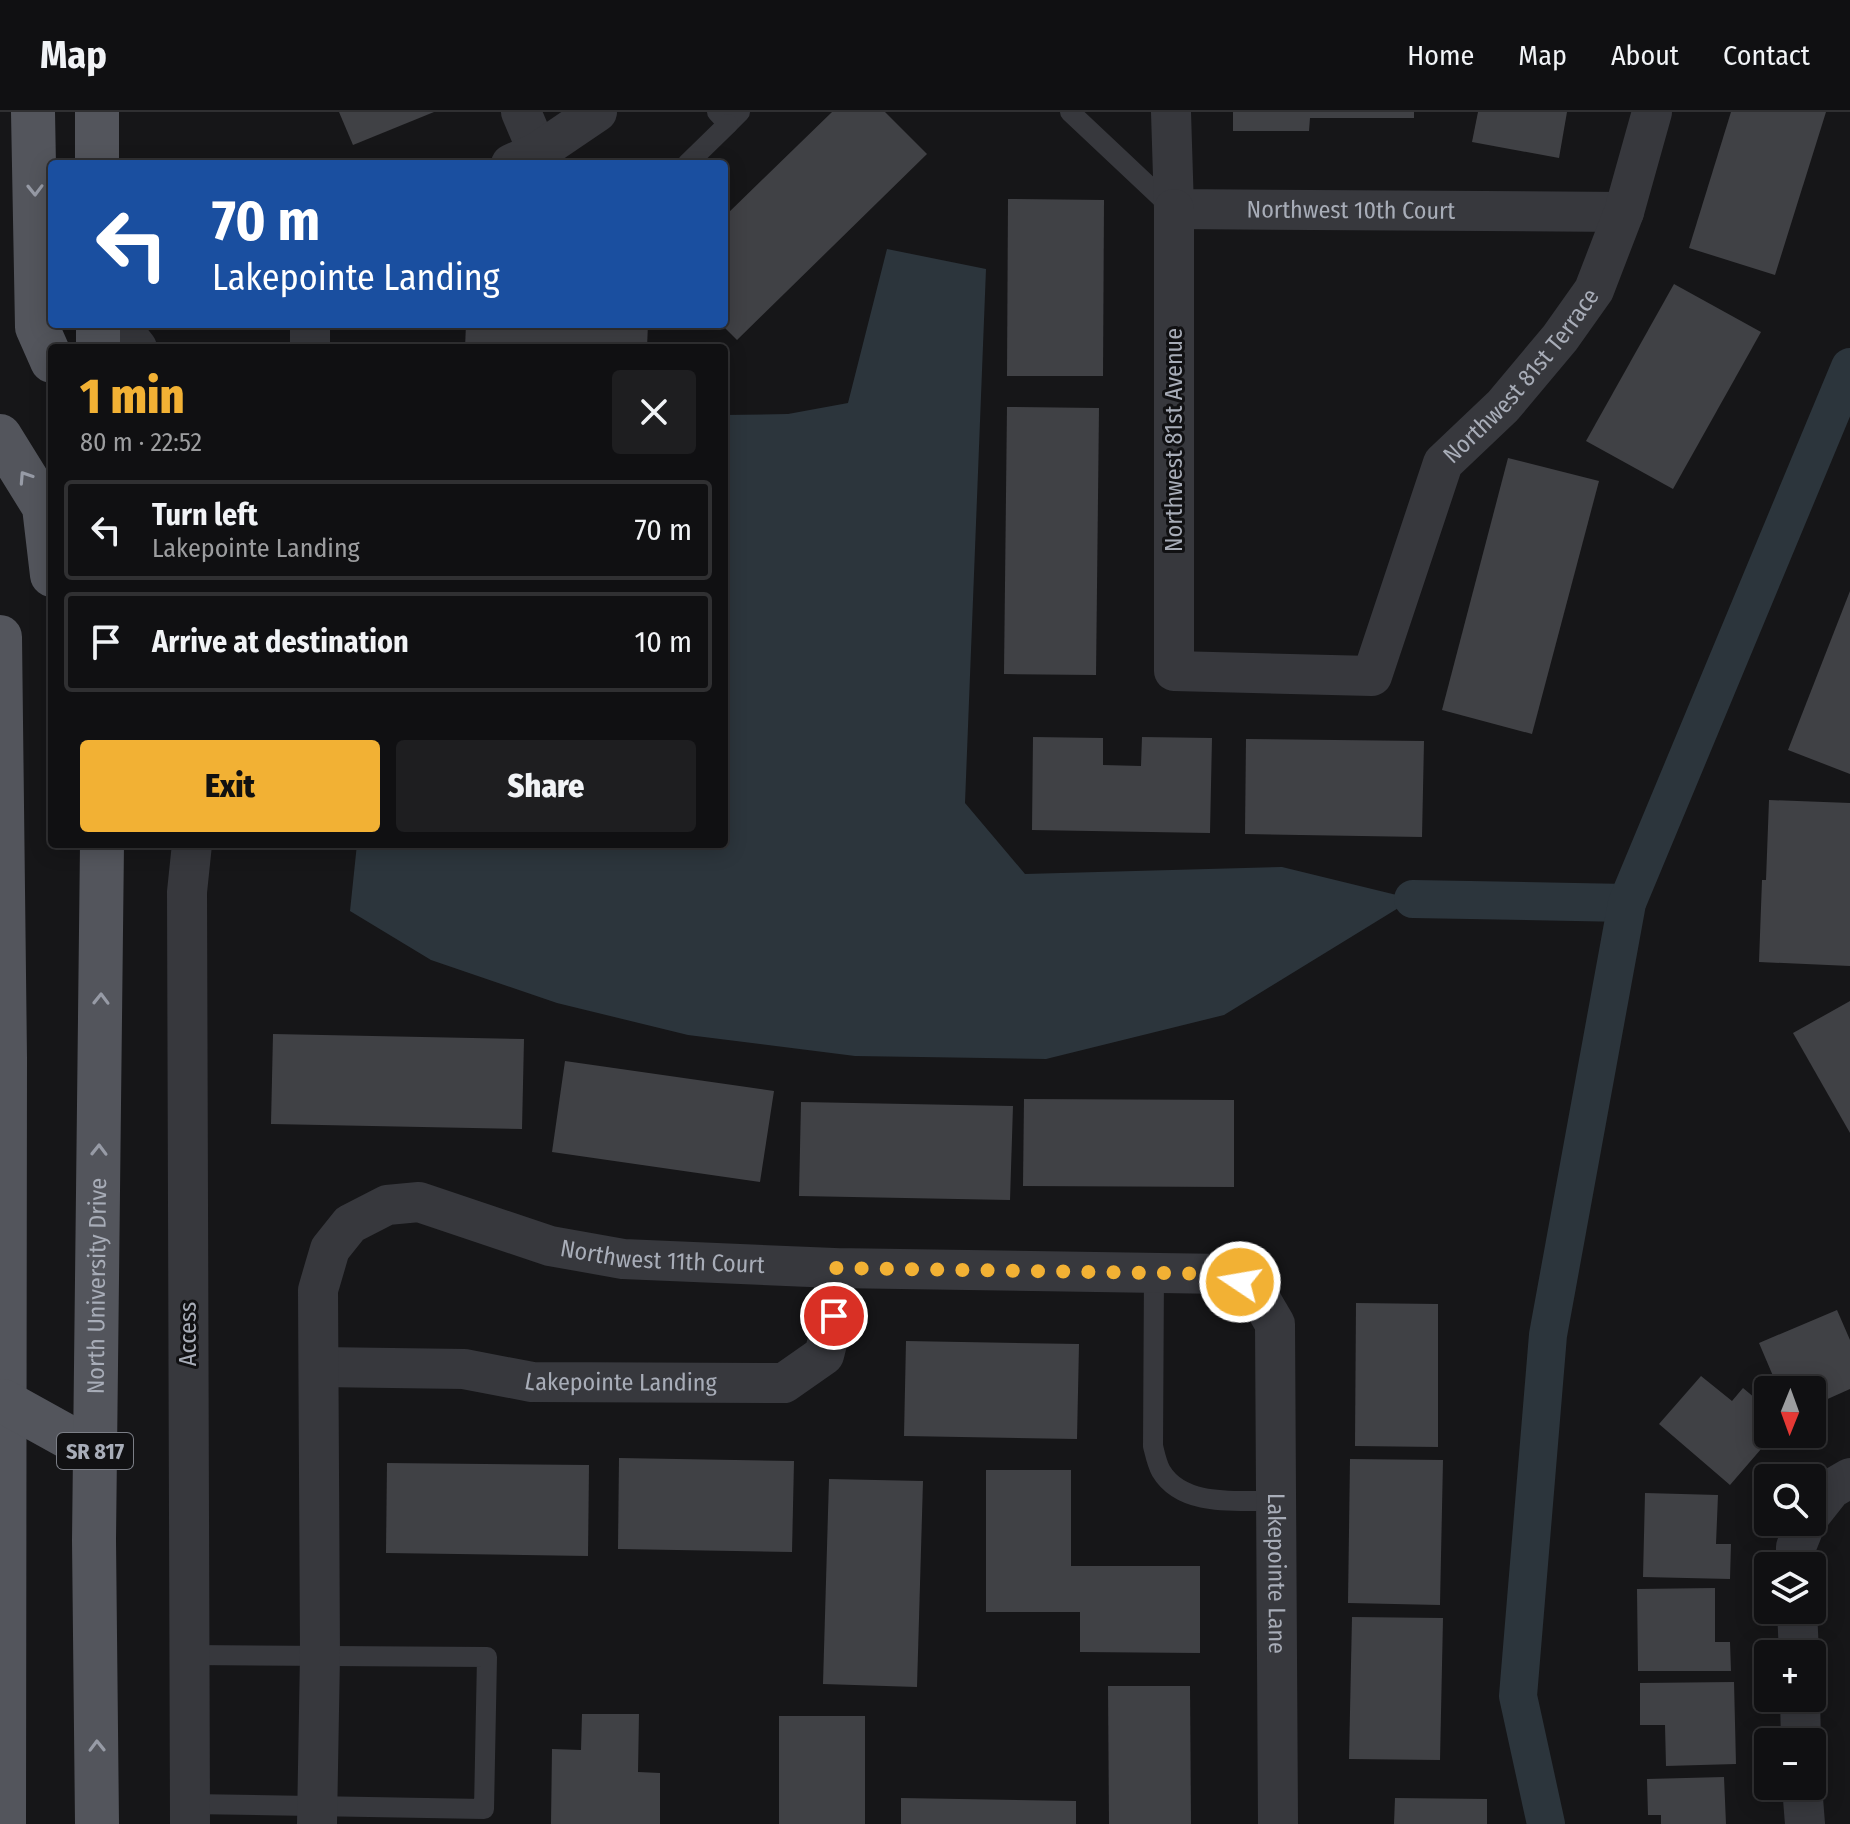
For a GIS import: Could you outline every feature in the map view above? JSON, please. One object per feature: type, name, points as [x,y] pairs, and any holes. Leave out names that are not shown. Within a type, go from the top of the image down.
[{"type":"main road","points":[[33,112],[37,327],[48,352]]},
{"type":"main road","points":[[97,112],[97,160]]},
{"type":"main road","points":[[0,436],[44,507],[48,541]]},
{"type":"main road","points":[[0,637],[5,1058],[2,1501],[4,1824]]},
{"type":"main road","points":[[84,848],[103,905]]},
{"type":"main road","name":"North University Drive","points":[[97,1824],[95,1452],[102,848]]},
{"type":"main road","points":[[3,1401],[95,1452]]},
{"type":"street","points":[[521,112],[531,160],[597,112]]},
{"type":"street","points":[[1171,112],[1174,209]]},
{"type":"street","name":"Northwest 81st Terrace","points":[[1174,671],[1372,676],[1443,463],[1503,406],[1560,338],[1594,290],[1624,212],[1652,112]]},
{"type":"street","name":"Northwest 10th Court","points":[[1174,209],[1624,212]]},
{"type":"street","name":"Northwest 81st Avenue","points":[[1174,209],[1174,671]]},
{"type":"street","points":[[121,328],[134,344]]},
{"type":"street","name":"Access","points":[[190,1814],[187,892],[192,848]]},
{"type":"street","name":"Northwest 11th Court","points":[[320,1367],[318,1290],[330,1249],[350,1224],[387,1205],[419,1202],[550,1246],[623,1259],[834,1268],[1225,1274],[1255,1290],[1275,1324]]},
{"type":"street","name":"Lakepointe Landing","points":[[320,1367],[464,1369],[532,1382],[784,1383],[824,1355],[834,1316],[834,1268]]},
{"type":"street","name":"Lakepointe Lane","points":[[1275,1324],[1278,1824]]},
{"type":"street","points":[[317,1814],[320,1367]]},
{"type":"street","points":[[1803,1800],[1805,1824]]},
{"type":"lane","points":[[1070,112],[1174,209]]},
{"type":"lane","points":[[690,160],[728,116]]},
{"type":"lane","points":[[1154,1273],[1153,1446],[1162,1472],[1183,1490],[1208,1499],[1275,1501]]},
{"type":"lane","points":[[189,1655],[487,1657],[484,1809],[190,1814]]},
{"type":"shaded area","points":[[887,249],[986,269],[965,803],[1025,874],[1282,867],[1413,899],[1224,1015],[1046,1059],[855,1056],[688,1035],[557,1003],[431,960],[350,911],[357,848],[728,848],[728,415],[788,414],[848,403]]},
{"type":"building","points":[[339,112],[434,112],[353,145]]},
{"type":"building","points":[[832,112],[885,112],[927,154],[737,340],[725,328],[728,328],[728,213]]},
{"type":"building","points":[[1233,112],[1414,112],[1414,118],[1310,118],[1309,131],[1233,131]]},
{"type":"building","points":[[1478,112],[1567,112],[1559,158],[1472,142]]},
{"type":"building","points":[[1731,112],[1826,112],[1775,275],[1689,248]]},
{"type":"building","points":[[1008,199],[1104,200],[1103,376],[1007,376]]},
{"type":"building","points":[[1674,284],[1761,332],[1673,489],[1586,441]]},
{"type":"building","points":[[466,328],[648,328],[647,344],[465,344]]},
{"type":"building","points":[[1007,407],[1099,408],[1096,675],[1004,674]]},
{"type":"building","points":[[1508,458],[1599,481],[1532,734],[1442,710]]},
{"type":"building","points":[[1850,591],[1850,774],[1788,750]]},
{"type":"building","points":[[1033,737],[1103,738],[1103,765],[1141,766],[1142,737],[1212,738],[1210,833],[1032,830]]},
{"type":"building","points":[[1246,739],[1424,741],[1422,837],[1245,834]]},
{"type":"building","points":[[1769,800],[1850,803],[1850,966],[1759,962]]},
{"type":"building","points":[[1850,1001],[1850,1133],[1793,1033]]},
{"type":"building","points":[[273,1034],[524,1039],[522,1129],[271,1124]]},
{"type":"building","points":[[565,1061],[774,1091],[760,1182],[552,1152]]},
{"type":"building","points":[[1024,1099],[1234,1100],[1234,1187],[1023,1186]]},
{"type":"building","points":[[801,1102],[1013,1106],[1010,1200],[799,1196]]},
{"type":"building","points":[[1356,1303],[1438,1304],[1438,1447],[1355,1446]]},
{"type":"building","points":[[1837,1310],[1850,1340],[1850,1389],[1826,1400],[1826,1376],[1773,1376],[1759,1343]]},
{"type":"building","points":[[906,1341],[1079,1344],[1077,1439],[904,1436]]},
{"type":"building","points":[[1701,1376],[1732,1401],[1743,1388],[1754,1397],[1754,1448],[1762,1448],[1730,1485],[1659,1424]]},
{"type":"building","points":[[619,1458],[794,1461],[792,1552],[618,1549]]},
{"type":"building","points":[[1350,1459],[1443,1460],[1440,1605],[1348,1603]]},
{"type":"building","points":[[387,1463],[589,1465],[588,1556],[386,1553]]},
{"type":"building","points":[[986,1470],[1071,1470],[1071,1566],[1200,1566],[1200,1653],[1080,1652],[1080,1612],[986,1612]]},
{"type":"building","points":[[829,1479],[923,1481],[917,1687],[823,1684]]},
{"type":"building","points":[[1645,1493],[1718,1495],[1716,1544],[1731,1544],[1730,1579],[1643,1577]]},
{"type":"building","points":[[1715,1588],[1715,1642],[1730,1642],[1731,1671],[1638,1671],[1637,1589]]},
{"type":"building","points":[[1352,1617],[1443,1618],[1440,1760],[1349,1759]]},
{"type":"building","points":[[1734,1682],[1736,1764],[1666,1766],[1665,1725],[1640,1725],[1640,1683]]},
{"type":"building","points":[[1108,1686],[1190,1686],[1191,1824],[1109,1824]]},
{"type":"building","points":[[582,1714],[639,1714],[638,1772],[660,1773],[660,1824],[551,1824],[552,1749],[581,1750]]},
{"type":"building","points":[[779,1716],[865,1716],[865,1824],[779,1824]]},
{"type":"building","points":[[1724,1777],[1726,1824],[1661,1824],[1661,1815],[1648,1815],[1647,1779]]},
{"type":"building","points":[[901,1798],[1076,1801],[1076,1824],[901,1824]]},
{"type":"building","points":[[1395,1798],[1487,1799],[1487,1824],[1394,1824]]},
{"type":"waterway","points":[[1546,1824],[1518,1696],[1548,1335],[1627,903],[1850,367]]},
{"type":"waterway","points":[[1413,899],[1627,903]]},
{"type":"route","points":[[834,1316],[834,1268],[1225,1274],[1240,1282]]}]
